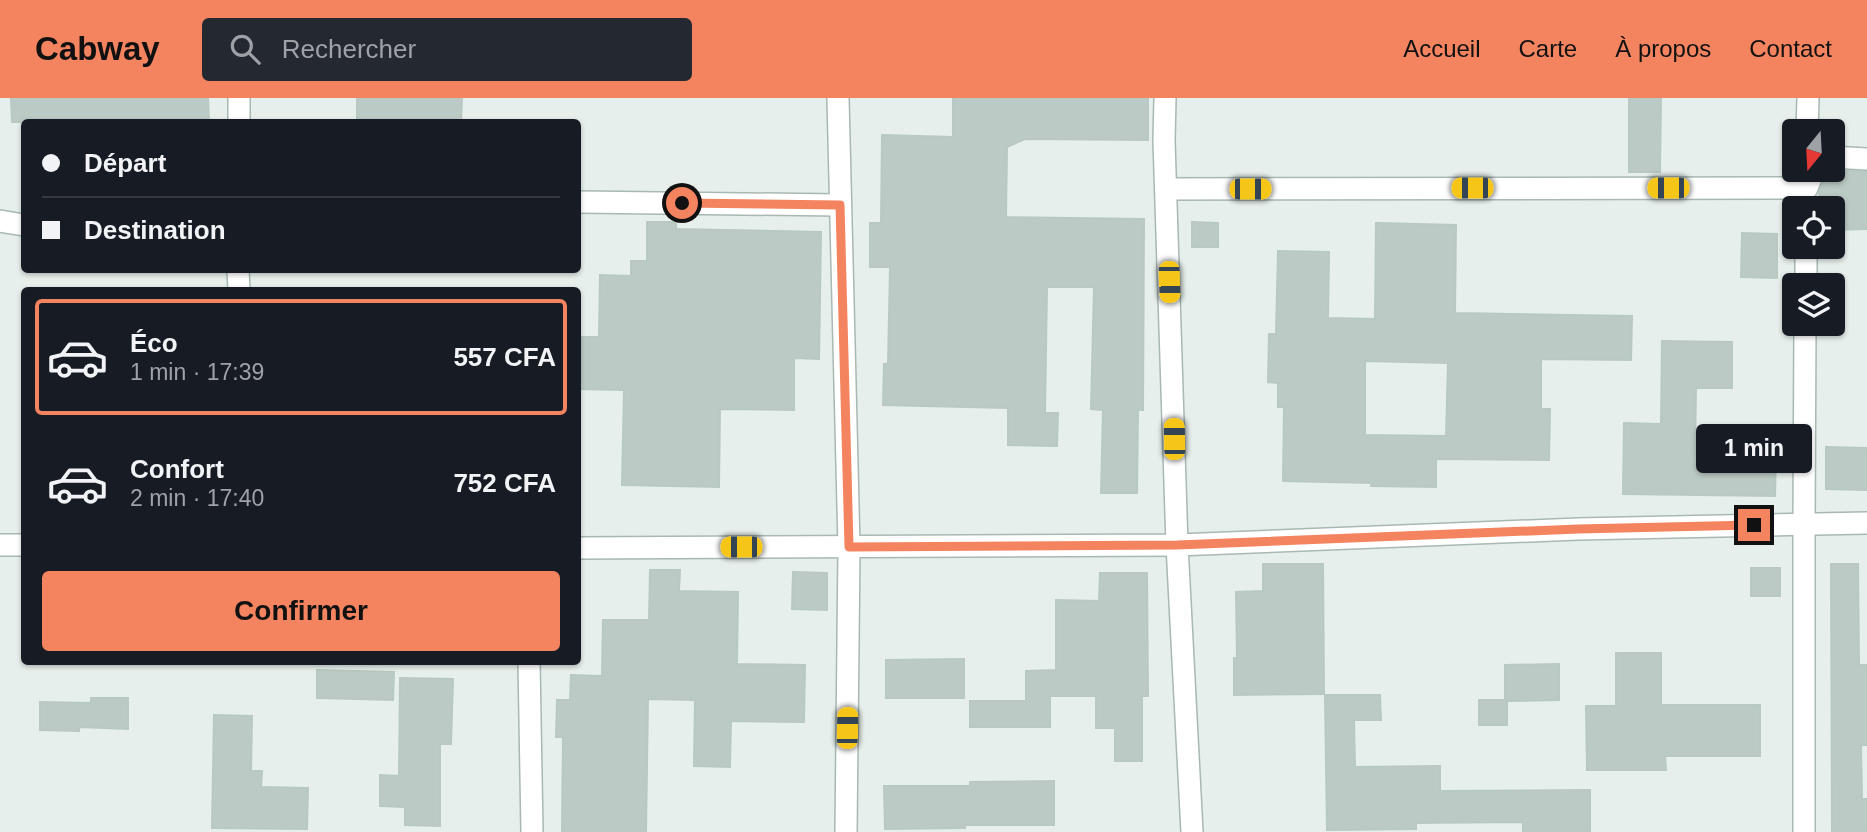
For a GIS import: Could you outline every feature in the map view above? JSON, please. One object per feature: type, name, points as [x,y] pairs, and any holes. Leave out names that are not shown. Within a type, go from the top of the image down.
[{"type":"street","points":[[239,98],[239,119]]},
{"type":"street","points":[[838,98],[849,547],[846,832]]},
{"type":"street","points":[[1165,98],[1177,545],[1192,832]]},
{"type":"street","points":[[1807,119],[1808,98]]},
{"type":"street","points":[[1845,158],[1867,159]]},
{"type":"street","points":[[1166,189],[1809,184]]},
{"type":"street","points":[[581,202],[840,205]]},
{"type":"street","points":[[0,221],[21,224]]},
{"type":"street","points":[[1804,832],[1805,336]]},
{"type":"street","points":[[581,548],[1177,545],[1578,529],[1867,523]]},
{"type":"street","points":[[0,545],[21,545]]},
{"type":"street","points":[[529,665],[532,832]]},
{"type":"building","points":[[11,98],[208,98],[209,119],[21,119],[21,122],[12,122]]},
{"type":"building","points":[[357,98],[462,98],[461,119],[357,119]]},
{"type":"building","points":[[953,98],[1148,98],[1148,140],[1025,139],[1007,147],[1006,217],[1144,219],[1143,410],[1138,410],[1137,493],[1101,493],[1103,410],[1091,409],[1094,287],[1047,287],[1045,413],[1058,413],[1057,446],[1008,445],[1008,408],[883,405],[884,364],[888,364],[890,267],[870,267],[870,223],[881,223],[882,135],[953,137]]},
{"type":"building","points":[[1629,98],[1661,98],[1660,172],[1629,172]]},
{"type":"building","points":[[1845,171],[1867,172],[1867,229],[1845,230],[1845,196],[1819,196],[1823,182],[1845,182]]},
{"type":"building","points":[[647,222],[676,222],[676,229],[821,232],[819,359],[794,358],[794,410],[720,409],[719,487],[622,485],[624,390],[581,389],[581,337],[599,337],[600,275],[631,276],[631,261],[647,261]]},
{"type":"building","points":[[1192,222],[1218,223],[1218,247],[1192,247]]},
{"type":"building","points":[[1376,223],[1456,225],[1455,313],[1632,316],[1631,360],[1541,359],[1541,409],[1550,409],[1549,460],[1436,459],[1436,487],[1283,481],[1284,407],[1278,407],[1278,383],[1268,382],[1269,334],[1276,334],[1278,251],[1329,252],[1328,318],[1375,319]],"holes":[[[1365,361],[1448,363],[1446,436],[1365,435]]]},
{"type":"building","points":[[1742,233],[1777,234],[1777,278],[1741,277]]},
{"type":"building","points":[[1662,341],[1732,342],[1732,388],[1696,388],[1695,450],[1776,452],[1775,496],[1623,494],[1624,423],[1661,424]]},
{"type":"building","points":[[1826,447],[1867,448],[1867,490],[1826,489]]},
{"type":"building","points":[[1263,564],[1323,564],[1324,694],[1234,695],[1234,658],[1237,658],[1236,592],[1263,591]]},
{"type":"building","points":[[1831,564],[1858,564],[1859,665],[1867,665],[1867,745],[1861,745],[1862,799],[1867,799],[1867,832],[1832,832]]},
{"type":"building","points":[[1751,568],[1780,568],[1780,596],[1751,596]]},
{"type":"building","points":[[650,570],[680,570],[679,591],[738,592],[737,664],[805,665],[804,722],[731,721],[730,767],[694,766],[695,700],[648,699],[646,832],[562,832],[563,737],[556,737],[557,700],[570,700],[571,675],[602,676],[603,620],[649,620]]},
{"type":"building","points":[[793,572],[827,573],[827,610],[792,609]]},
{"type":"building","points":[[1100,573],[1147,573],[1148,696],[1142,696],[1142,761],[1115,761],[1115,728],[1096,728],[1096,696],[1050,696],[1050,727],[970,727],[970,701],[1026,701],[1026,671],[1056,670],[1056,600],[1099,601]]},
{"type":"building","points":[[1616,653],[1661,653],[1661,705],[1760,705],[1760,756],[1665,756],[1666,770],[1587,770],[1586,706],[1616,706]]},
{"type":"building","points":[[964,659],[964,698],[886,698],[886,660]]},
{"type":"building","points":[[1559,664],[1559,700],[1507,701],[1507,725],[1479,725],[1479,700],[1505,700],[1505,665]]},
{"type":"building","points":[[317,670],[394,672],[393,700],[317,698]]},
{"type":"building","points":[[400,678],[453,679],[451,744],[440,744],[440,826],[405,825],[405,807],[380,806],[380,775],[399,776]]},
{"type":"building","points":[[1325,695],[1380,695],[1381,720],[1354,720],[1355,767],[1440,766],[1440,791],[1590,790],[1590,832],[1523,832],[1523,822],[1416,823],[1416,829],[1327,830]]},
{"type":"building","points":[[91,698],[128,698],[128,729],[79,727],[79,731],[40,730],[40,702],[91,703]]},
{"type":"building","points":[[214,715],[252,716],[251,771],[262,771],[261,787],[308,788],[307,829],[212,828]]},
{"type":"building","points":[[1054,781],[1054,825],[965,825],[965,828],[885,829],[884,786],[970,786],[970,782]]},
{"type":"route","points":[[682,203],[840,205],[849,547],[1177,545],[1754,525]]}]
